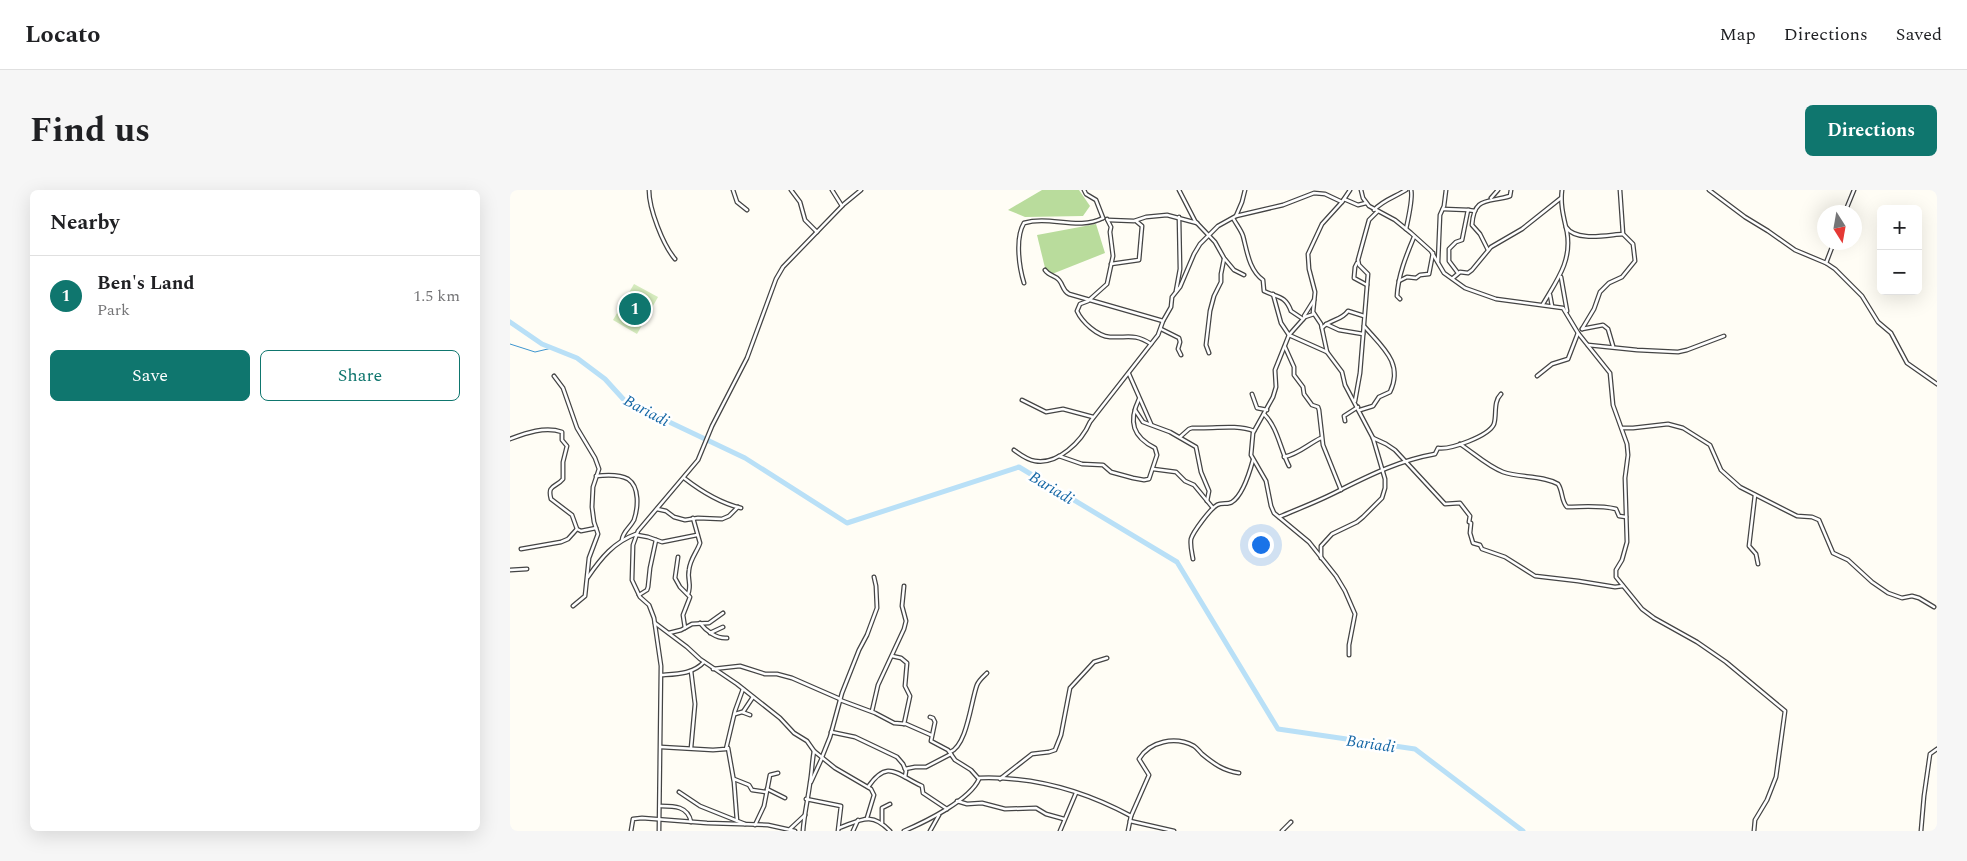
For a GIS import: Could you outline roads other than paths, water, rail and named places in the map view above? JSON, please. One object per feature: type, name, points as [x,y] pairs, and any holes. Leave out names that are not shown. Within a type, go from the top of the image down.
[{"type":"street","points":[[649,190],[653,216],[675,259]]},
{"type":"street","points":[[734,190],[737,202],[747,210]]},
{"type":"street","points":[[791,190],[800,202],[806,220],[817,232]]},
{"type":"street","points":[[832,190],[842,206]]},
{"type":"street","points":[[659,831],[662,675],[655,622],[650,605],[639,595],[631,573],[632,545],[637,534],[656,509],[698,460],[712,426],[744,365],[776,279],[790,258],[842,206],[861,190]]},
{"type":"street","points":[[1084,190],[1086,194],[1096,199],[1105,219],[1111,226],[1114,256],[1106,286],[1088,301],[1080,304],[1077,310],[1085,324],[1109,337],[1133,336],[1142,338],[1151,344]]},
{"type":"street","points":[[1179,190],[1197,223],[1209,235],[1234,270],[1244,275]]},
{"type":"street","points":[[1234,217],[1242,202],[1245,190]]},
{"type":"street","points":[[1326,352],[1321,324],[1314,314],[1308,254],[1322,224],[1343,201],[1350,190]]},
{"type":"street","points":[[1361,190],[1366,203],[1376,211],[1395,220],[1415,236],[1433,254],[1446,274],[1464,288],[1485,296],[1563,308],[1578,332],[1610,373],[1612,402],[1628,450],[1625,478],[1626,548],[1616,577],[1642,609],[1726,662],[1785,711],[1776,777],[1767,800],[1756,820],[1754,831]]},
{"type":"street","points":[[1368,286],[1354,278],[1354,268],[1358,263],[1367,225],[1381,202],[1398,196],[1406,190]]},
{"type":"street","points":[[1406,229],[1410,210],[1408,205],[1412,197],[1411,190]]},
{"type":"street","points":[[1438,263],[1440,214],[1443,209],[1446,191],[1441,190]]},
{"type":"street","points":[[1490,199],[1498,190]]},
{"type":"street","points":[[1488,250],[1472,225],[1475,211],[1479,203],[1490,199],[1507,197],[1511,194],[1511,190]]},
{"type":"street","points":[[1543,304],[1561,275],[1568,252],[1566,226],[1562,212],[1562,190]]},
{"type":"street","points":[[1537,376],[1552,364],[1568,359],[1578,332],[1582,329],[1594,309],[1604,286],[1622,276],[1635,261],[1634,244],[1623,234],[1620,190]]},
{"type":"street","points":[[1709,190],[1745,217],[1795,250],[1826,262],[1862,296],[1878,322],[1896,340],[1907,363],[1937,384]]},
{"type":"street","points":[[1848,205],[1854,190]]},
{"type":"street","points":[[1014,450],[1026,458],[1038,462],[1066,452],[1084,435],[1093,417],[1129,374],[1161,329],[1170,309],[1172,297],[1180,287],[1198,246],[1218,226],[1234,217],[1283,205],[1312,193],[1319,192],[1358,205],[1366,203]]},
{"type":"street","points":[[1453,278],[1458,273],[1472,270],[1488,250],[1522,229],[1561,198]]},
{"type":"street","points":[[1443,209],[1475,211]]},
{"type":"street","points":[[1458,273],[1449,261],[1449,249],[1456,242],[1462,240],[1469,210]]},
{"type":"street","points":[[1024,283],[1019,266],[1024,223],[1086,224],[1105,219],[1134,221],[1161,214],[1197,223]]},
{"type":"street","points":[[1234,217],[1242,234],[1248,259],[1258,276],[1263,280],[1264,291],[1287,302],[1291,312],[1303,318],[1314,314]]},
{"type":"street","points":[[1176,291],[1180,269],[1179,218]]},
{"type":"street","points":[[1111,264],[1139,260],[1142,226],[1134,221]]},
{"type":"street","points":[[1566,226],[1572,233],[1582,236],[1623,234]]},
{"type":"street","points":[[1400,298],[1398,296],[1405,259],[1415,236]]},
{"type":"street","points":[[1826,262],[1831,250]]},
{"type":"street","points":[[1400,281],[1407,277],[1416,278],[1420,275],[1429,274],[1433,254]]},
{"type":"street","points":[[1209,353],[1206,345],[1210,311],[1214,296],[1221,282],[1220,274],[1224,258]]},
{"type":"street","points":[[1355,401],[1360,373],[1368,286],[1368,273],[1358,263]]},
{"type":"street","points":[[1045,270],[1049,275],[1060,280],[1064,291],[1088,301],[1163,321]]},
{"type":"street","points":[[1561,275],[1567,313]]},
{"type":"street","points":[[1549,293],[1552,306]]},
{"type":"street","points":[[1273,294],[1281,323],[1289,335],[1326,352],[1342,372],[1346,385],[1373,438],[1382,469],[1385,488],[1382,498],[1357,522],[1333,533],[1321,546],[1321,558]]},
{"type":"street","points":[[1314,299],[1303,318],[1289,335],[1275,371],[1275,392],[1254,431],[1251,451],[1253,460],[1266,481],[1271,506],[1278,518],[1308,542],[1341,584],[1354,614],[1349,655]]},
{"type":"street","points":[[1322,329],[1326,324],[1344,318],[1348,312],[1364,316]]},
{"type":"street","points":[[1326,324],[1339,330],[1363,334]]},
{"type":"street","points":[[1582,329],[1603,325],[1608,330],[1613,346]]},
{"type":"street","points":[[1345,421],[1344,416],[1359,409],[1373,406],[1379,397],[1390,392],[1396,371],[1390,358],[1364,326]]},
{"type":"street","points":[[1161,329],[1178,338],[1180,342],[1178,349],[1181,355]]},
{"type":"street","points":[[1588,344],[1678,352],[1724,336]]},
{"type":"street","points":[[1285,345],[1294,366],[1294,375],[1303,387],[1304,394],[1312,405],[1318,407],[1321,438],[1341,490]]},
{"type":"street","points":[[1129,374],[1151,424]]},
{"type":"street","points":[[554,376],[567,396],[577,428],[595,458],[599,469],[593,486],[592,507],[598,534],[589,558],[585,596],[573,606]]},
{"type":"street","points":[[1252,394],[1257,408],[1267,410]]},
{"type":"street","points":[[1278,518],[1341,490],[1382,469],[1434,454],[1438,448],[1444,449],[1483,434],[1492,427],[1497,400],[1501,394]]},
{"type":"street","points":[[1059,456],[1078,463],[1103,466],[1111,472],[1144,480],[1149,479],[1153,469],[1156,450],[1142,441],[1136,433],[1135,410],[1139,399]]},
{"type":"street","points":[[1022,400],[1046,412],[1063,409],[1093,417]]},
{"type":"street","points":[[1135,410],[1143,422],[1180,437],[1193,444],[1198,450],[1201,472],[1209,491],[1207,501]]},
{"type":"street","points":[[1264,414],[1273,424],[1289,466]]},
{"type":"street","points":[[1622,428],[1668,424],[1683,428],[1710,445],[1721,470],[1736,484],[1797,516],[1816,518],[1824,529],[1833,554],[1848,560],[1872,582],[1888,593],[1902,598],[1912,596],[1919,598],[1934,607]]},
{"type":"street","points":[[1180,437],[1192,428],[1246,428],[1254,431]]},
{"type":"street","points":[[510,439],[532,432],[550,430],[562,433],[562,440],[567,446],[563,462],[563,479],[553,485],[550,494],[555,504],[572,515],[577,529]]},
{"type":"street","points":[[1284,457],[1301,451],[1308,444],[1321,438]]},
{"type":"street","points":[[1373,438],[1386,444],[1406,461],[1445,504],[1459,502],[1470,517],[1469,522],[1471,523],[1473,543],[1482,549],[1505,557],[1535,576],[1615,587],[1623,586]]},
{"type":"street","points":[[1460,444],[1502,472],[1545,479],[1558,484],[1566,507],[1611,508],[1616,509],[1619,516],[1626,517]]},
{"type":"street","points":[[1193,559],[1192,537],[1213,508],[1221,503],[1231,502],[1235,499],[1248,478],[1253,460]]},
{"type":"street","points":[[1153,469],[1176,472],[1185,481],[1194,485],[1213,508]]},
{"type":"street","points":[[596,476],[620,476],[627,479],[634,488],[638,505],[633,521],[624,532],[622,540]]},
{"type":"street","points":[[656,509],[666,511],[679,518],[724,519],[740,507],[727,502],[716,501],[684,478]]},
{"type":"street","points":[[1755,495],[1749,546],[1756,554],[1758,564]]},
{"type":"street","points":[[685,628],[683,615],[691,587],[688,573],[689,566],[700,543],[692,518]]},
{"type":"street","points":[[577,529],[585,531],[596,528]]},
{"type":"street","points":[[521,549],[561,542],[568,539],[577,529]]},
{"type":"street","points":[[587,579],[598,561],[622,540],[637,534],[665,542],[697,535]]},
{"type":"street","points":[[639,595],[648,587],[656,540]]},
{"type":"street","points":[[678,557],[675,578],[682,589],[688,594]]},
{"type":"street","points":[[510,570],[527,569]]},
{"type":"street","points":[[810,784],[831,732],[839,699],[877,608],[874,577]]},
{"type":"street","points":[[872,711],[878,685],[901,639],[905,625],[902,606],[904,586]]},
{"type":"street","points":[[670,633],[692,624],[709,623],[723,613]]},
{"type":"street","points":[[655,622],[713,669],[754,697],[780,718],[834,768],[874,792],[867,818]]},
{"type":"street","points":[[700,623],[710,633],[721,639],[727,638]]},
{"type":"street","points":[[710,633],[723,627]]},
{"type":"street","points":[[892,656],[901,658],[908,663],[906,686],[910,696],[904,724]]},
{"type":"street","points":[[1000,779],[1032,754],[1055,750],[1061,735],[1070,688],[1091,665],[1107,658]]},
{"type":"street","points":[[662,675],[691,671],[698,668],[704,662]]},
{"type":"street","points":[[713,669],[740,666],[765,674],[778,674],[792,678],[872,711],[894,723],[904,724],[931,735]]},
{"type":"street","points":[[691,671],[694,704],[691,748]]},
{"type":"street","points":[[905,769],[926,767],[956,749],[962,738],[978,682],[987,673]]},
{"type":"street","points":[[737,821],[734,779],[727,746],[734,714],[743,689]]},
{"type":"street","points":[[743,712],[754,697]]},
{"type":"street","points":[[734,714],[743,712],[750,715]]},
{"type":"street","points":[[930,717],[935,722],[931,742],[942,745],[951,753],[955,760],[971,770],[979,778],[1035,781],[1104,801],[1131,816]]},
{"type":"street","points":[[831,732],[855,737],[902,760],[905,777]]},
{"type":"street","points":[[1128,831],[1131,816],[1148,776],[1139,759],[1148,748],[1155,744],[1177,741],[1192,745],[1221,768],[1239,773]]},
{"type":"street","points":[[660,747],[721,750],[727,746]]},
{"type":"street","points":[[1921,831],[1930,754],[1937,749]]},
{"type":"street","points":[[803,831],[814,751]]},
{"type":"street","points":[[868,787],[875,777],[882,772],[894,772],[923,786],[924,794],[947,808]]},
{"type":"street","points":[[755,825],[764,806],[770,775],[778,773]]},
{"type":"street","points":[[904,831],[940,813],[958,801],[972,790],[979,778]]},
{"type":"street","points":[[734,779],[749,785],[752,790],[767,790],[785,798]]},
{"type":"street","points":[[734,786],[741,782]]},
{"type":"street","points":[[679,792],[700,806],[745,824]]},
{"type":"street","points":[[1060,831],[1076,793]]},
{"type":"street","points":[[806,800],[841,806],[838,829]]},
{"type":"street","points":[[958,801],[967,804],[982,803],[1004,809],[1036,808],[1046,814],[1064,819]]},
{"type":"street","points":[[882,824],[882,808],[890,804]]},
{"type":"street","points":[[660,806],[679,807],[686,812],[691,822]]},
{"type":"street","points":[[930,831],[940,813]]},
{"type":"street","points":[[790,829],[805,815]]},
{"type":"street","points":[[838,829],[867,818],[882,824],[890,831]]},
{"type":"street","points":[[631,831],[634,819],[745,824],[795,831]]},
{"type":"street","points":[[854,831],[858,820]]},
{"type":"street","points":[[1130,821],[1174,831]]},
{"type":"street","points":[[1282,831],[1291,822]]},
{"type":"street","points":[[884,831],[887,828]]},
{"type":"waterway","name":"Bariadi","points":[[510,322],[542,344],[577,358],[605,379],[625,401],[745,458],[847,523],[1019,467],[1177,562],[1278,729],[1415,749],[1523,831]]},
{"type":"waterway","points":[[510,344],[535,352],[552,348]]},
{"type":"place","name":"Ben's Land","points":[[635,309]]}]
